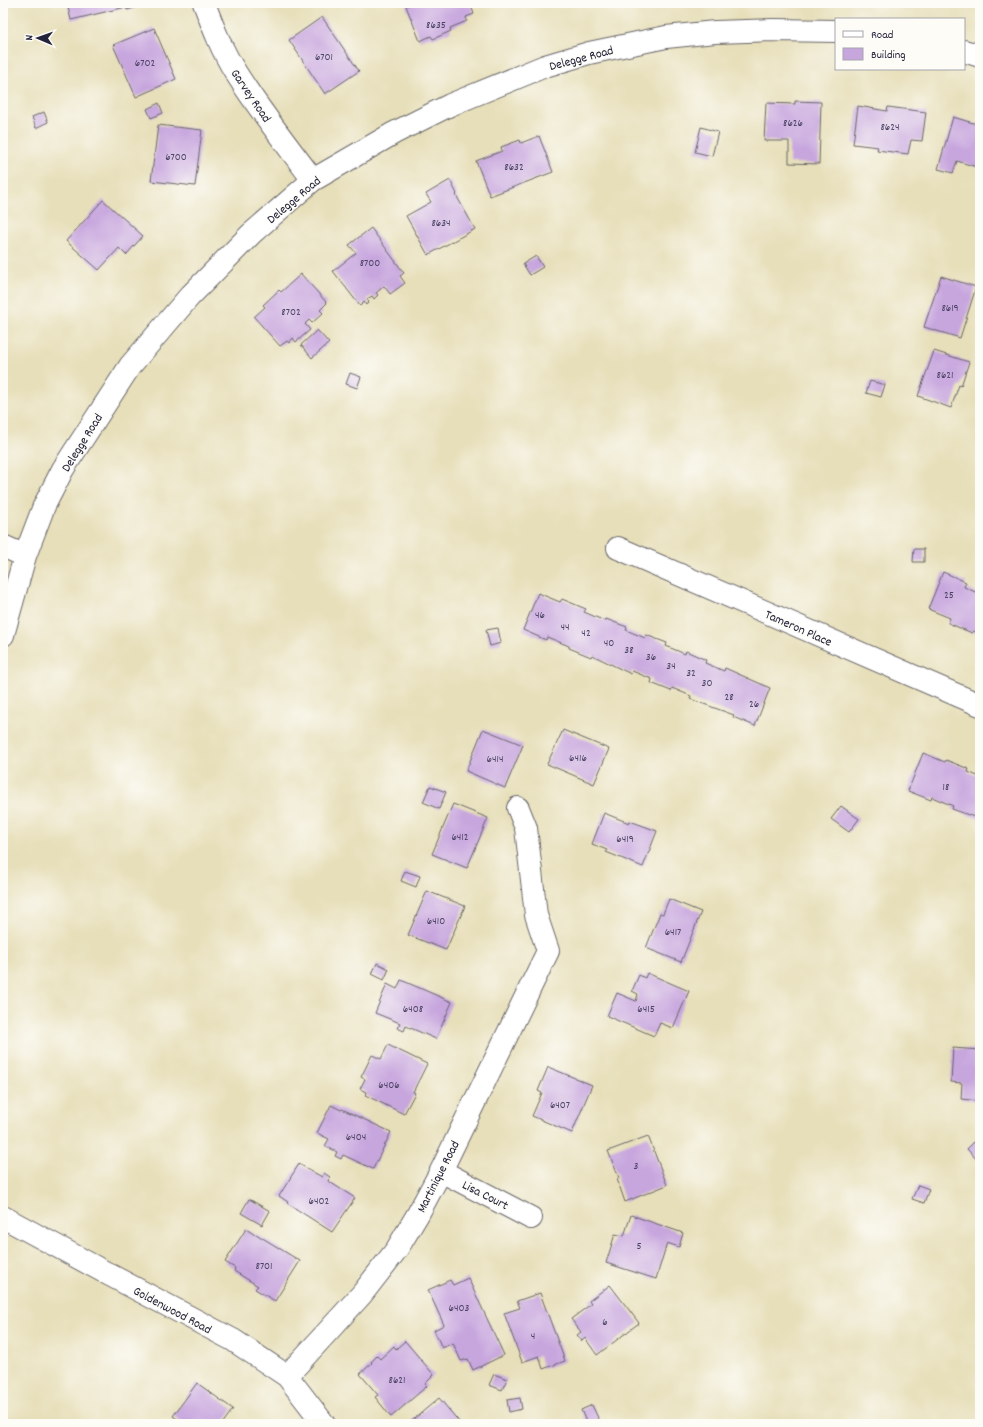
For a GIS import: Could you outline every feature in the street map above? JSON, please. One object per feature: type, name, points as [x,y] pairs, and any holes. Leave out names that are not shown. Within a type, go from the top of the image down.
[{"type":"street","name":"Garvey Road","points":[[204,3],[215,32],[235,72],[272,126],[313,180]]},
{"type":"street","name":"Delegge Road","points":[[3,635],[24,556],[44,506],[63,469],[130,366],[194,292],[251,234],[313,180],[394,133],[450,105],[545,66],[616,47],[666,37],[715,32],[773,30],[835,31]]},
{"type":"street","points":[[965,51],[980,56]]},
{"type":"street","points":[[3,546],[24,556]]},
{"type":"street","name":"Tameron Place","points":[[618,548],[980,705]]},
{"type":"street","name":"Martinique Road","points":[[287,1376],[362,1294],[396,1249],[418,1214],[441,1171],[548,951],[536,915],[526,828],[518,808]]},
{"type":"street","name":"Lisa Court","points":[[441,1171],[531,1218]]},
{"type":"street","name":"Goldenwood Road","points":[[3,1217],[103,1272],[233,1340],[287,1376],[324,1424]]},
{"type":"building","points":[[67,3],[141,3],[141,6],[127,10],[126,7],[71,20]]},
{"type":"building","points":[[414,3],[460,3],[461,5],[470,3],[474,14],[466,17],[467,21],[450,28],[451,31],[433,39],[431,36],[420,41],[406,6]]},
{"type":"building","points":[[322,17],[359,71],[325,94],[289,40]]},
{"type":"building","points":[[154,28],[176,79],[136,97],[113,45]]},
{"type":"building","points":[[795,101],[821,102],[819,164],[789,163],[789,141],[764,141],[766,103],[795,104]]},
{"type":"building","points":[[159,103],[163,113],[151,118],[147,109]]},
{"type":"building","points":[[858,106],[887,111],[888,107],[926,112],[922,141],[911,140],[908,154],[877,150],[878,147],[853,144]]},
{"type":"building","points":[[44,112],[48,122],[36,128],[32,117]]},
{"type":"building","points":[[953,117],[980,125],[980,168],[957,161],[953,173],[938,169]]},
{"type":"building","points":[[158,125],[202,130],[195,186],[151,181]]},
{"type":"building","points":[[701,127],[718,132],[712,156],[695,152]]},
{"type":"building","points":[[539,136],[553,172],[490,196],[476,161],[502,151],[501,147],[520,140],[521,143]]},
{"type":"building","points":[[450,180],[457,194],[456,195],[475,229],[428,255],[406,216],[431,202],[426,194]]},
{"type":"building","points":[[103,200],[143,236],[126,255],[119,248],[99,270],[66,241]]},
{"type":"building","points":[[371,228],[404,273],[400,276],[405,283],[390,294],[384,286],[376,293],[378,295],[374,299],[372,296],[367,299],[369,302],[366,305],[364,302],[360,306],[333,271],[356,253],[349,245]]},
{"type":"building","points":[[536,256],[543,267],[530,275],[523,264]]},
{"type":"building","points":[[301,274],[327,303],[320,310],[323,313],[312,323],[309,320],[305,324],[310,330],[296,342],[293,338],[289,343],[287,341],[280,346],[254,317],[265,307],[263,305],[279,290],[281,292]]},
{"type":"building","points":[[941,276],[976,287],[960,338],[924,327]]},
{"type":"building","points":[[317,330],[329,343],[312,358],[301,345]]},
{"type":"building","points":[[934,351],[969,362],[961,386],[959,385],[951,408],[918,396]]},
{"type":"building","points":[[350,373],[361,377],[357,388],[346,384]]},
{"type":"building","points":[[870,381],[885,385],[881,397],[866,393]]},
{"type":"building","points":[[914,549],[924,549],[924,562],[913,562]]},
{"type":"building","points":[[943,572],[966,582],[964,587],[980,594],[980,634],[973,631],[972,633],[948,623],[950,618],[928,609]]},
{"type":"building","points":[[538,593],[560,602],[562,599],[586,609],[584,612],[605,621],[606,619],[627,627],[626,630],[645,638],[646,635],[667,643],[666,646],[685,654],[686,651],[706,660],[705,663],[724,671],[725,668],[770,688],[755,726],[733,717],[734,715],[690,699],[691,696],[672,688],[671,691],[651,683],[652,679],[632,671],[631,674],[592,655],[591,657],[547,637],[546,640],[523,630]]},
{"type":"building","points":[[498,628],[501,643],[490,646],[486,630]]},
{"type":"building","points":[[483,729],[523,745],[505,788],[466,771]]},
{"type":"building","points":[[563,730],[609,749],[594,784],[547,764]]},
{"type":"building","points":[[923,753],[945,762],[946,760],[969,769],[968,772],[980,777],[980,819],[952,809],[953,806],[932,797],[931,800],[908,791]]},
{"type":"building","points":[[430,786],[446,792],[439,809],[423,802]]},
{"type":"building","points":[[453,804],[488,818],[467,868],[432,854]]},
{"type":"building","points":[[841,806],[859,819],[849,832],[831,819]]},
{"type":"building","points":[[604,813],[629,823],[630,821],[657,831],[643,867],[606,852],[607,850],[592,844]]},
{"type":"building","points":[[405,871],[420,876],[416,887],[401,881]]},
{"type":"building","points":[[427,891],[465,906],[446,950],[408,935]]},
{"type":"building","points":[[669,899],[701,912],[681,962],[646,948],[660,913],[663,914]]},
{"type":"building","points":[[377,963],[389,969],[384,980],[372,974]]},
{"type":"building","points":[[647,973],[689,991],[673,1028],[660,1023],[654,1036],[607,1016],[617,993],[636,1001],[638,994],[632,991],[639,975],[645,978]]},
{"type":"building","points":[[401,980],[452,1002],[436,1039],[406,1026],[404,1031],[397,1028],[400,1023],[375,1013],[387,984],[397,989]]},
{"type":"building","points":[[388,1045],[427,1064],[413,1092],[415,1093],[404,1114],[365,1095],[366,1092],[360,1089],[365,1079],[361,1077],[372,1055],[381,1059]]},
{"type":"building","points":[[953,1048],[980,1050],[980,1101],[961,1099],[962,1083],[951,1082]]},
{"type":"building","points":[[548,1067],[592,1085],[572,1133],[532,1116],[542,1093],[538,1091]]},
{"type":"building","points":[[331,1105],[391,1132],[373,1169],[343,1155],[341,1159],[335,1156],[337,1152],[325,1146],[329,1139],[317,1133]]},
{"type":"building","points":[[648,1136],[667,1185],[625,1202],[617,1179],[619,1178],[608,1151]]},
{"type":"building","points":[[980,1136],[980,1163],[967,1149]]},
{"type":"building","points":[[299,1164],[322,1177],[324,1173],[330,1177],[328,1181],[355,1198],[332,1232],[287,1203],[288,1202],[279,1196]]},
{"type":"building","points":[[918,1185],[929,1189],[924,1203],[912,1199]]},
{"type":"building","points":[[249,1199],[270,1211],[262,1225],[241,1213]]},
{"type":"building","points":[[631,1215],[683,1233],[679,1247],[667,1243],[656,1279],[606,1263],[615,1234],[624,1236]]},
{"type":"building","points":[[246,1229],[300,1261],[275,1301],[255,1289],[258,1286],[234,1271],[235,1268],[225,1262]]},
{"type":"building","points":[[468,1278],[504,1355],[473,1370],[468,1359],[461,1361],[453,1343],[442,1348],[434,1330],[444,1325],[428,1290],[450,1280],[453,1285]]},
{"type":"building","points":[[610,1285],[639,1323],[597,1355],[585,1338],[582,1341],[577,1335],[581,1332],[571,1319],[591,1304],[589,1301]]},
{"type":"building","points":[[540,1293],[565,1361],[543,1369],[539,1356],[522,1362],[504,1313],[520,1308],[517,1301]]},
{"type":"building","points":[[405,1341],[434,1375],[425,1384],[427,1386],[391,1417],[375,1397],[378,1395],[360,1374],[377,1356],[380,1359],[394,1346],[396,1349]]},
{"type":"building","points":[[494,1374],[507,1379],[502,1390],[489,1385]]},
{"type":"building","points":[[197,1383],[233,1409],[222,1424],[184,1424],[173,1416]]},
{"type":"building","points":[[439,1398],[461,1424],[408,1424]]},
{"type":"building","points":[[520,1398],[522,1409],[509,1412],[507,1400]]},
{"type":"building","points":[[592,1405],[599,1420],[587,1424],[581,1410]]}]
